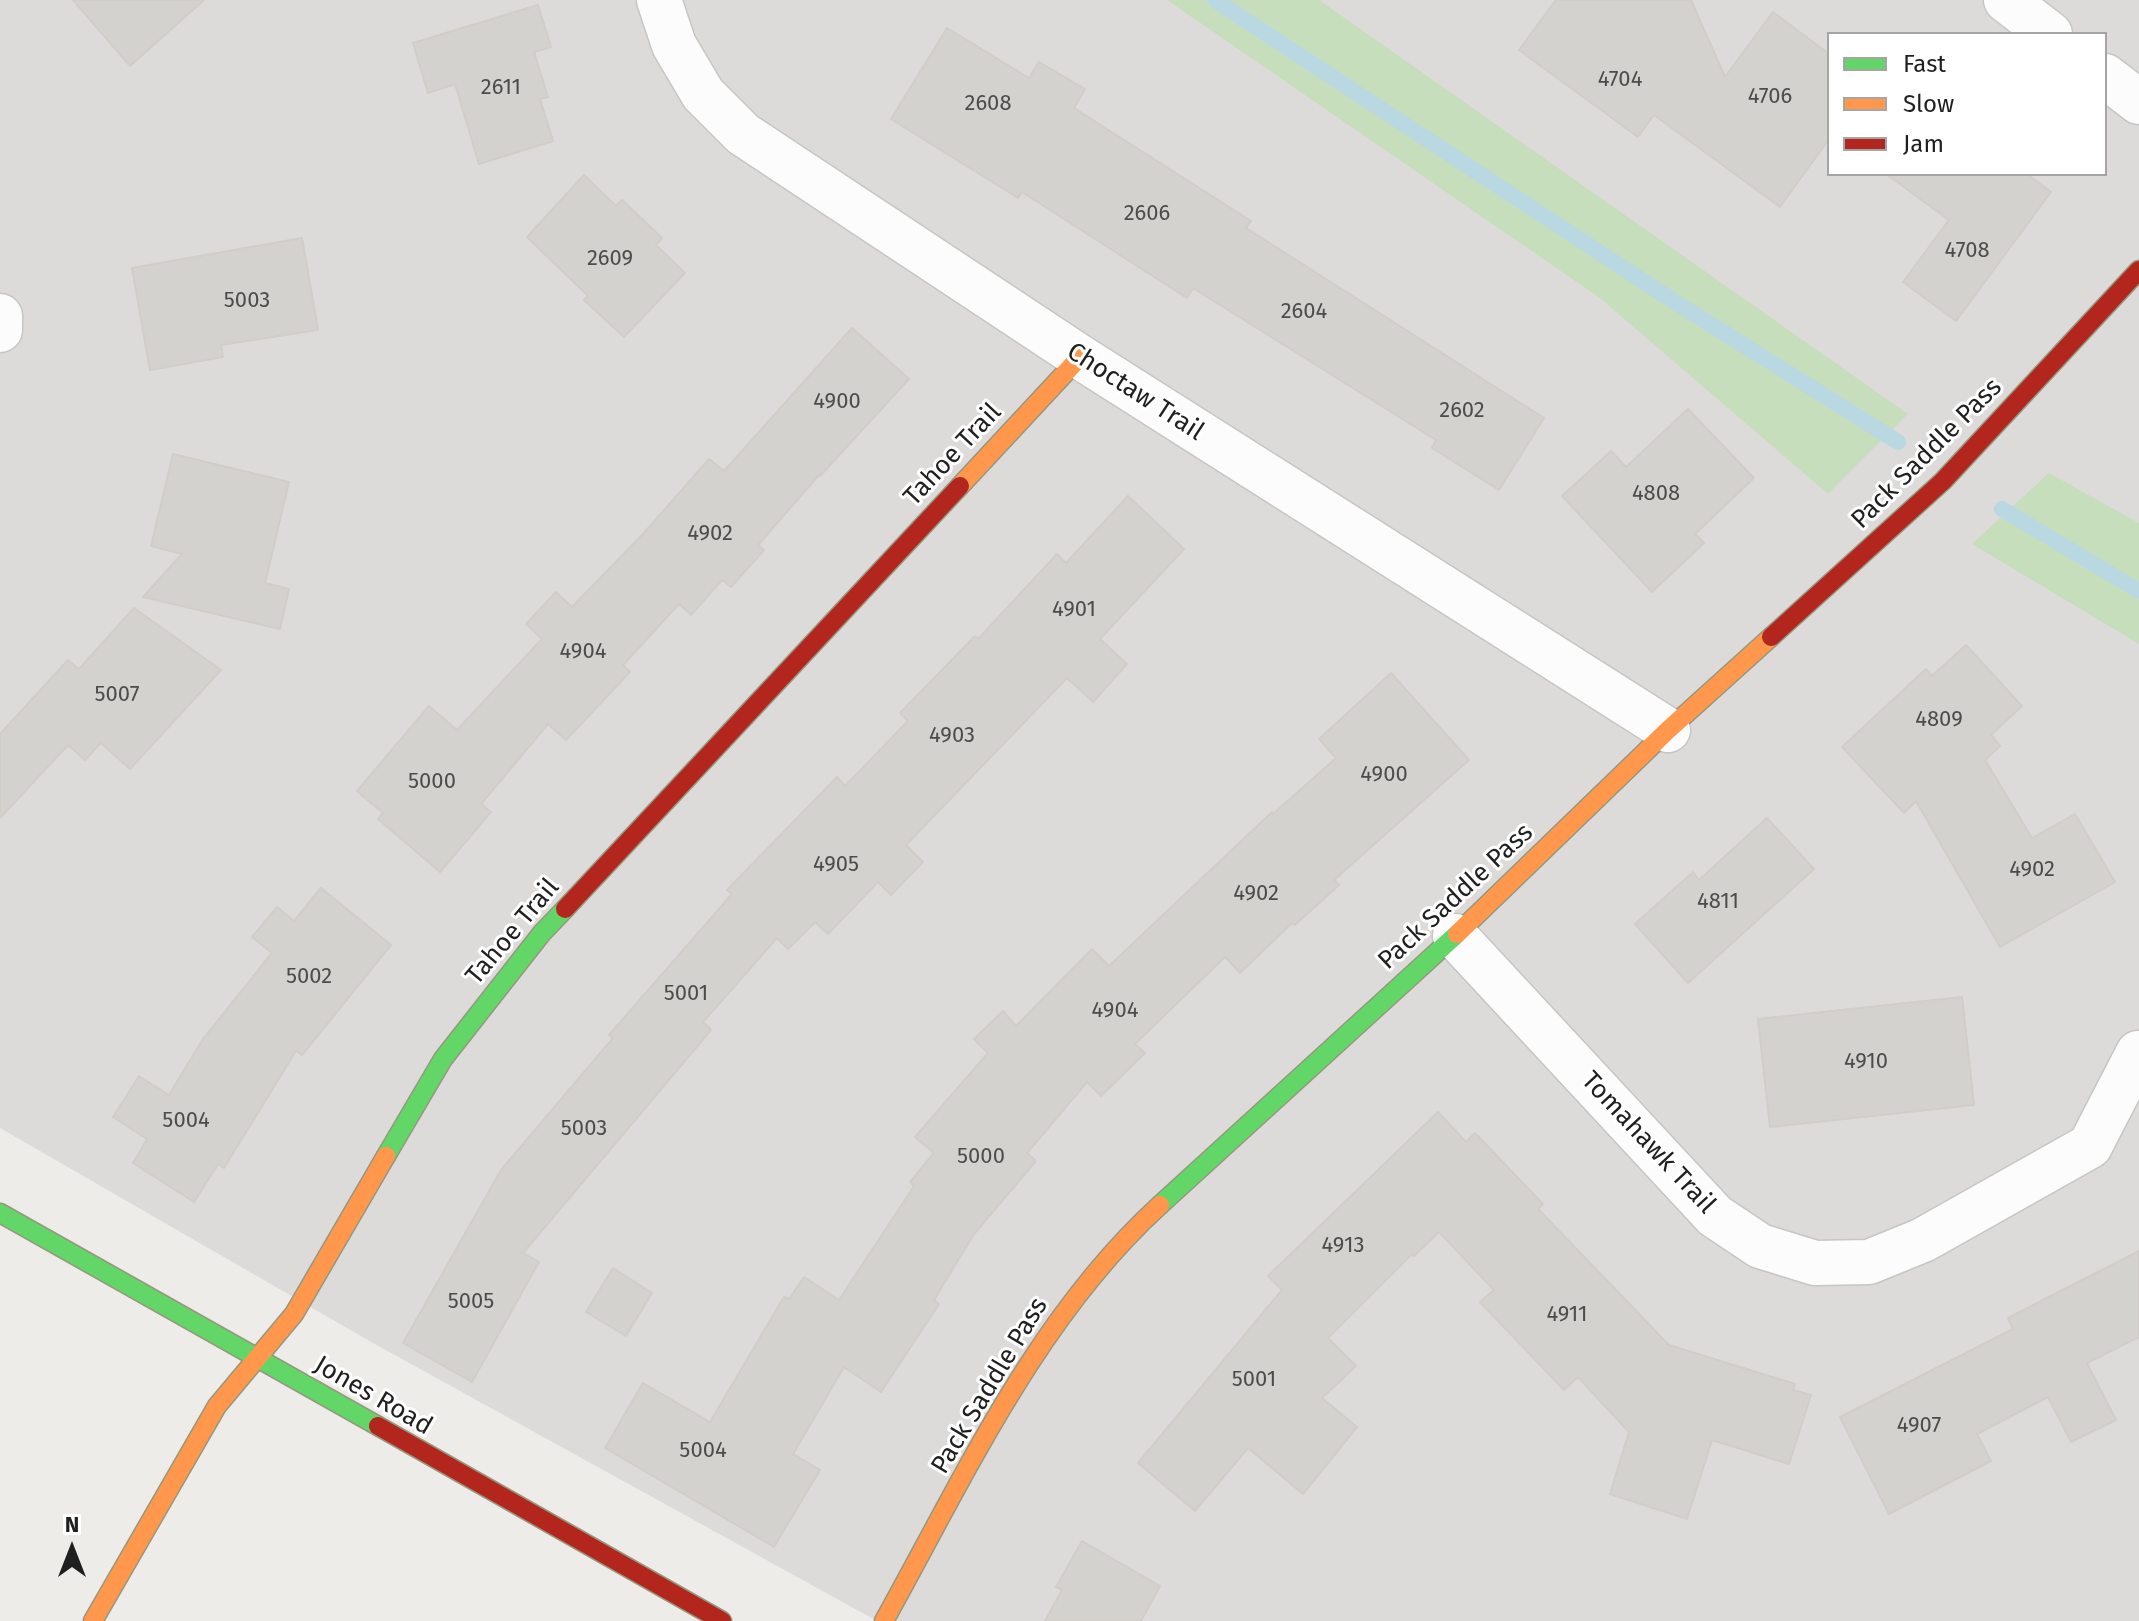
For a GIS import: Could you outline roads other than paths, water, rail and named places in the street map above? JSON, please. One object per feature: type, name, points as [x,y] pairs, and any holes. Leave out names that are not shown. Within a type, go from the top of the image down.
[{"type":"street","name":"Choctaw Trail","points":[[659,0],[674,45],[703,94],[743,134],[1080,357],[1668,730]]},
{"type":"street","points":[[2006,0],[2047,32]]},
{"type":"street","points":[[2107,78],[2139,102]]},
{"type":"street","name":"Pack Saddle Pass","points":[[884,1621],[1024,1370],[1071,1303],[1143,1219],[1455,936],[1668,730],[1943,481],[2139,270]]},
{"type":"street","points":[[0,316],[0,330]]},
{"type":"street","name":"Tahoe Trail","points":[[93,1621],[217,1406],[294,1314],[443,1059],[542,933],[1080,357]]},
{"type":"street","name":"Tomahawk Trail","points":[[1455,936],[1715,1216],[1760,1246],[1815,1263],[1869,1262],[1923,1240],[2090,1146],[2138,1053]]},
{"type":"street","name":"Jones Road","points":[[0,1213],[97,1265],[564,1536],[722,1621]]},
{"type":"waterway","points":[[1215,0],[1675,302],[1898,442]]},
{"type":"waterway","points":[[2002,509],[2139,591]]}]
